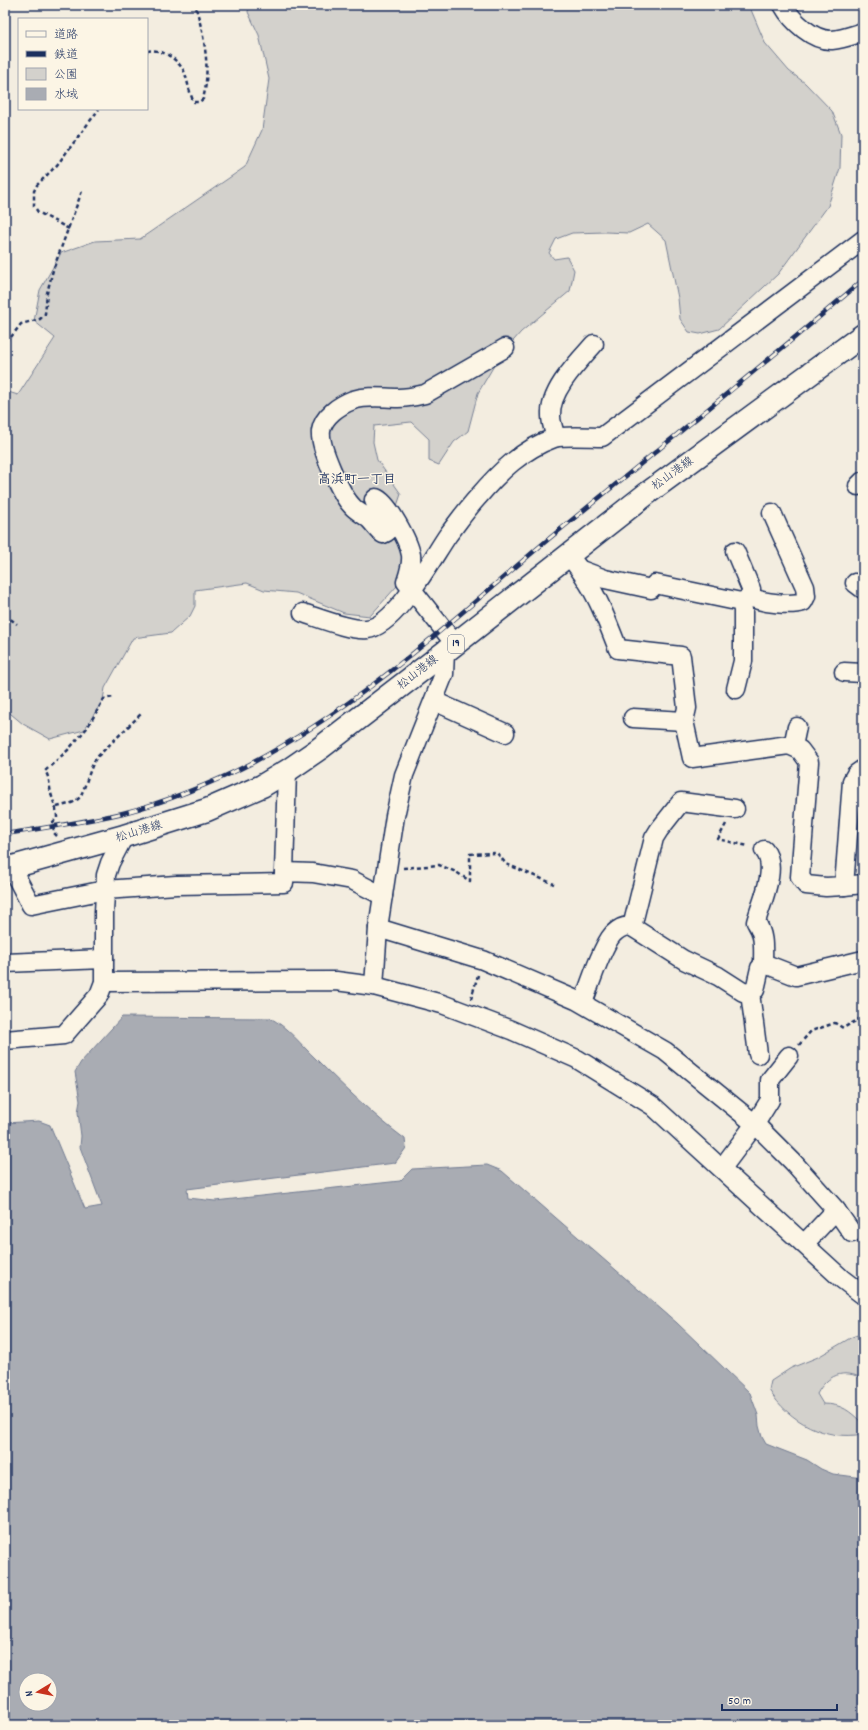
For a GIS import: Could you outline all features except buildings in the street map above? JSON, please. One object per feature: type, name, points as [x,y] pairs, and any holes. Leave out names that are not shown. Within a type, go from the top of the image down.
[{"type":"main road","name":"松山港線","points":[[8,868],[124,836],[207,810],[248,792],[287,771],[319,749],[450,648],[575,563],[648,492],[863,335]]},
{"type":"street","points":[[783,5],[788,14],[796,23],[807,31],[823,39],[832,40],[844,38],[863,32]]},
{"type":"street","points":[[303,612],[356,629],[367,630],[377,627],[394,612],[412,590],[448,535],[478,497],[502,471],[530,449],[556,437],[602,437],[863,240]]},
{"type":"street","points":[[556,437],[550,416],[553,400],[568,374],[594,344]]},
{"type":"street","points":[[374,986],[378,928],[395,816],[404,775],[444,674],[450,648],[406,582],[411,568],[411,555],[408,545],[392,515],[379,499],[376,498],[374,500],[375,506],[384,522],[387,532],[383,534],[369,519],[351,506],[329,464],[321,430],[331,413],[344,404],[354,400],[374,397],[410,398],[425,394],[505,348]]},
{"type":"street","points":[[575,563],[605,579],[651,589],[655,584],[758,601],[796,604],[803,602],[806,596],[805,587],[772,514]]},
{"type":"street","points":[[735,551],[751,589],[743,610],[743,661],[736,690]]},
{"type":"street","points":[[575,563],[604,610],[618,649],[681,656],[687,708],[684,721],[692,758],[793,746],[800,750],[809,762],[800,877],[806,885],[826,887],[863,884]]},
{"type":"street","points":[[844,672],[863,673]]},
{"type":"street","points":[[434,701],[505,733]]},
{"type":"street","points":[[633,718],[684,721]]},
{"type":"street","points":[[793,746],[797,727]]},
{"type":"street","points":[[844,886],[852,781],[856,774],[863,770]]},
{"type":"street","points":[[8,868],[31,905],[105,890],[176,885],[284,883],[287,771]]},
{"type":"street","points":[[632,927],[654,838],[681,802],[735,809]]},
{"type":"street","points":[[5,1040],[64,1035],[99,995],[104,982],[105,890],[110,863],[124,836]]},
{"type":"street","points":[[583,1004],[608,941],[619,929],[628,926],[632,927],[684,960],[718,976],[743,992],[750,993],[755,990],[760,968],[763,965],[763,939],[761,929],[756,922],[769,878],[769,855],[764,850]]},
{"type":"street","points":[[284,872],[313,873],[352,880],[383,896]]},
{"type":"street","points":[[378,928],[483,960],[583,1004],[665,1051],[756,1124],[793,1162],[836,1210],[852,1233]]},
{"type":"street","points":[[5,963],[104,959]]},
{"type":"street","points":[[763,965],[768,965],[796,976],[863,960]]},
{"type":"street","points":[[104,982],[336,981],[374,986],[442,1004],[511,1030],[577,1059],[653,1106],[842,1279],[863,1295]]},
{"type":"street","points":[[750,993],[758,1054]]},
{"type":"street","points":[[722,1168],[756,1124],[770,1100],[770,1080],[790,1056]]},
{"type":"street","points":[[804,1244],[836,1210]]},
{"type":"path","points":[[148,51],[152,50],[168,55],[177,62],[184,72],[194,102],[199,102],[203,99],[206,57],[201,25],[195,5]]},
{"type":"path","points":[[69,229],[38,212],[34,206],[34,191],[37,185],[58,165],[98,110]]},
{"type":"path","points":[[5,341],[11,337],[21,324],[40,319],[44,314],[54,270],[82,190]]},
{"type":"path","points":[[5,311],[7,326],[5,331]]},
{"type":"path","points":[[5,615],[17,624]]},
{"type":"path","points":[[70,851],[64,840],[57,837],[54,833],[53,822],[58,818],[57,807],[51,795],[48,776],[45,771],[87,728],[104,699],[114,698]]},
{"type":"path","points":[[57,807],[78,800],[90,767],[96,758],[142,713]]},
{"type":"path","points":[[735,809],[718,839],[764,850]]},
{"type":"path","points":[[387,869],[440,865],[456,872],[470,881],[470,854],[497,853],[506,864],[554,884]]},
{"type":"path","points":[[467,1013],[483,960]]},
{"type":"path","points":[[790,1056],[811,1031],[835,1023],[843,1028],[863,1017]]},
{"type":"green space","points":[[249,5],[749,5],[765,43],[789,71],[805,83],[832,111],[841,134],[840,168],[828,206],[778,274],[719,329],[700,334],[689,332],[680,319],[678,298],[666,240],[648,224],[629,233],[572,233],[556,239],[549,253],[554,259],[567,257],[574,270],[570,291],[521,332],[499,357],[478,393],[468,431],[454,442],[439,465],[429,461],[429,439],[411,422],[374,426],[373,442],[377,460],[401,494],[396,509],[407,551],[397,586],[370,616],[344,613],[296,593],[264,590],[247,583],[195,590],[195,606],[190,616],[171,633],[133,638],[105,688],[103,700],[84,730],[50,739],[23,724],[5,709],[5,391],[18,395],[55,338],[34,321],[40,290],[61,253],[95,241],[140,239],[245,167],[262,130],[269,79],[259,35],[248,12]]},
{"type":"green space","points":[[863,1333],[863,1379],[849,1374],[837,1375],[826,1382],[817,1394],[823,1404],[841,1407],[854,1415],[863,1424],[863,1434],[836,1435],[822,1432],[810,1427],[787,1411],[769,1390],[771,1381],[791,1368],[818,1357],[852,1337]]},
{"type":"water","points":[[122,1017],[270,1018],[289,1031],[359,1100],[405,1139],[406,1148],[395,1163],[187,1189],[188,1198],[215,1201],[400,1181],[412,1169],[487,1165],[502,1171],[677,1323],[750,1393],[758,1415],[762,1437],[766,1444],[807,1460],[821,1469],[833,1474],[863,1478],[863,1725],[5,1725],[5,1123],[39,1121],[50,1125],[85,1209],[102,1206],[80,1147],[81,1136],[78,1112],[80,1101],[75,1072],[81,1062]]},
{"type":"railway","points":[[5,834],[64,825],[123,813],[171,798],[250,764],[329,716],[366,690],[439,632],[545,542],[745,379],[863,280]]},
{"type":"district","name":"高浜町一丁目","points":[[357,480]]}]
